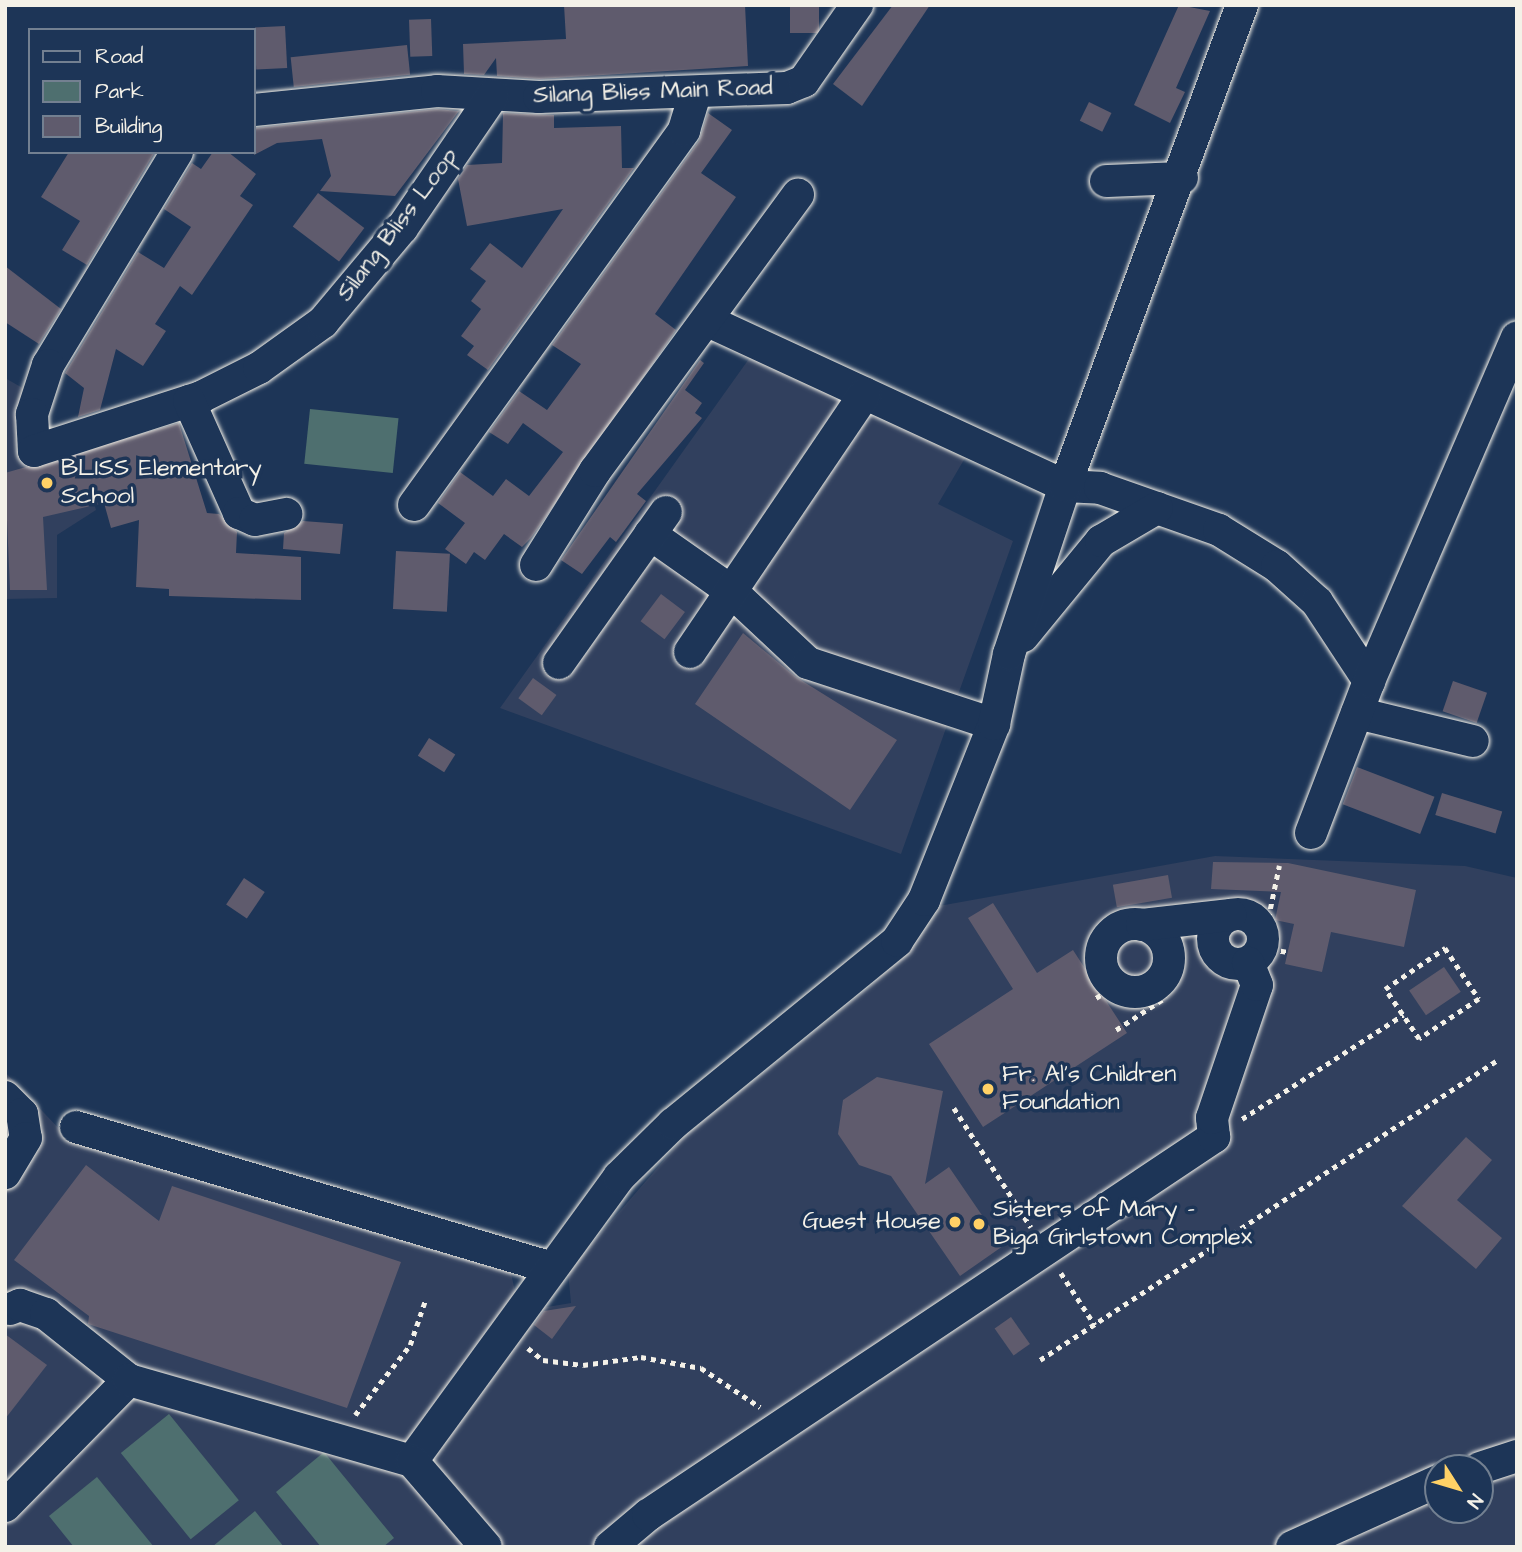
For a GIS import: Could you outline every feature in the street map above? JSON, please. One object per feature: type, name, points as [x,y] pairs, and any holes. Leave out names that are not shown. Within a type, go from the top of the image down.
[{"type":"street","name":"Silang Bliss Main Road","points":[[493,95],[695,93],[804,81],[858,5]]},
{"type":"street","points":[[412,1461],[549,1267],[619,1177],[673,1124],[897,941],[925,900],[993,724],[1009,654],[1065,486],[1182,178],[1242,5]]},
{"type":"street","points":[[256,110],[437,91],[493,95]]},
{"type":"street","points":[[414,505],[684,130],[695,93]]},
{"type":"street","name":"Silang Bliss Loop","points":[[176,154],[48,365],[32,414],[33,451],[188,401],[259,368],[323,322],[402,228],[493,95]]},
{"type":"street","points":[[1106,181],[1182,178]]},
{"type":"street","points":[[536,565],[595,471],[708,321],[798,195]]},
{"type":"street","points":[[708,321],[1065,486],[1100,488],[1219,530],[1277,566],[1317,602],[1369,681]]},
{"type":"street","points":[[1311,833],[1369,681],[1517,337]]},
{"type":"street","points":[[690,652],[865,394]]},
{"type":"street","points":[[188,401],[239,513],[255,520],[286,514]]},
{"type":"street","points":[[1009,654],[1101,541],[1157,508]]},
{"type":"street","points":[[559,663],[658,523],[808,663],[993,724]]},
{"type":"street","points":[[1357,713],[1473,741]]},
{"type":"street","points":[[1230,915],[1216,926],[1213,945],[1226,962],[1256,950]]},
{"type":"street","points":[[610,1547],[785,1424],[1214,1137],[1212,1118],[1257,985],[1256,921],[1230,915],[1142,925],[1113,933],[1104,945],[1105,992],[1137,992],[1164,970],[1213,945]]},
{"type":"street","points":[[1142,925],[1166,942],[1164,970]]},
{"type":"street","points":[[5,1097],[23,1114],[26,1138],[5,1173]]},
{"type":"street","points":[[76,1128],[549,1267]]},
{"type":"street","points":[[10,1309],[20,1305],[46,1314],[129,1380],[412,1461],[486,1547]]},
{"type":"street","points":[[5,1506],[129,1380]]},
{"type":"street","points":[[1494,1463],[1517,1456]]},
{"type":"street","points":[[1292,1547],[1424,1487]]},
{"type":"path","points":[[1256,950],[1279,866]]},
{"type":"path","points":[[1445,948],[1479,999],[1419,1039],[1403,1015],[1385,989],[1445,948]]},
{"type":"path","points":[[1116,1030],[1166,997],[1164,970]]},
{"type":"path","points":[[1214,1137],[1403,1015]]},
{"type":"path","points":[[1040,1360],[1496,1060]]},
{"type":"path","points":[[954,1108],[971,1133]]},
{"type":"path","points":[[336,1438],[410,1345],[425,1301]]},
{"type":"path","points":[[505,1331],[543,1360],[583,1366],[641,1357],[701,1368],[785,1424]]},
{"type":"shaded area","points":[[751,356],[965,458],[938,504],[1013,541],[901,854],[500,708]]},
{"type":"shaded area","name":"BLISS Elementary School","points":[[5,378],[28,391],[29,456],[78,449],[96,510],[57,535],[57,598],[5,599]]},
{"type":"shaded area","name":"Sisters of Mary - Biga Girlstown Complex","points":[[1215,856],[1465,866],[1517,878],[1517,1547],[5,1547],[5,1072],[67,1137],[509,1264],[516,1296],[535,1309],[571,1303],[568,1271],[685,1136],[868,988],[909,950],[939,906]]},
{"type":"green space","points":[[310,409],[399,418],[393,473],[304,464]]},
{"type":"green space","points":[[169,1414],[239,1500],[191,1539],[121,1453]]},
{"type":"green space","points":[[324,1452],[394,1538],[383,1547],[321,1547],[276,1492]]},
{"type":"green space","points":[[97,1477],[154,1547],[74,1547],[49,1516]]},
{"type":"green space","points":[[255,1511],[284,1547],[212,1547]]},
{"type":"building","points":[[564,5],[745,5],[748,66],[539,79],[497,76],[496,58],[484,75],[464,74],[463,44],[566,39]]},
{"type":"building","points":[[790,5],[819,5],[819,33],[790,33]]},
{"type":"building","points":[[893,5],[930,5],[862,106],[833,84]]},
{"type":"building","points":[[1179,5],[1210,11],[1176,88],[1185,92],[1170,123],[1134,105]]},
{"type":"building","points":[[431,19],[432,56],[410,57],[409,20]]},
{"type":"building","points":[[285,26],[287,68],[256,70],[254,28]]},
{"type":"building","points":[[407,45],[410,75],[294,87],[291,57]]},
{"type":"building","points":[[1089,102],[1111,113],[1102,132],[1080,121]]},
{"type":"building","points":[[437,109],[459,111],[395,196],[320,191],[331,176],[322,139],[277,143],[256,154],[256,128]]},
{"type":"building","points":[[503,113],[554,115],[554,128],[621,126],[622,168],[634,168],[488,370],[467,355],[474,346],[461,336],[481,309],[471,301],[486,281],[470,269],[490,243],[522,268],[563,209],[467,226],[458,179],[467,165],[502,163]]},
{"type":"building","points":[[708,113],[732,130],[701,173],[736,197],[655,314],[676,330],[531,538],[522,547],[504,534],[485,560],[474,552],[466,564],[445,549],[465,523],[438,503],[460,472],[493,496],[506,479],[529,496],[563,452],[523,423],[508,444],[489,432],[519,391],[547,410],[581,364],[552,345],[699,141]]},
{"type":"building","points":[[68,154],[154,154],[87,265],[62,250],[80,221],[41,197]]},
{"type":"building","points":[[212,154],[231,154],[256,174],[240,196],[253,205],[192,295],[180,286],[155,324],[166,331],[143,366],[116,349],[100,410],[78,417],[84,388],[65,373],[138,252],[164,268],[191,227],[164,209],[192,163],[201,169]]},
{"type":"building","points":[[318,193],[364,228],[339,261],[293,227]]},
{"type":"building","points":[[5,266],[61,309],[39,344],[5,322]]},
{"type":"building","points":[[700,360],[704,363],[685,390],[702,403],[695,413],[702,418],[637,494],[646,501],[616,542],[610,537],[582,574],[561,560]]},
{"type":"building","points":[[179,423],[207,513],[219,514],[237,532],[236,553],[301,557],[301,600],[169,596],[169,589],[136,587],[139,520],[111,528],[104,503],[43,517],[47,590],[10,590],[5,473]]},
{"type":"building","points":[[303,521],[343,524],[340,554],[283,549],[284,533]]},
{"type":"building","points":[[396,551],[450,554],[447,612],[393,609]]},
{"type":"building","points":[[661,594],[685,612],[664,639],[641,621]]},
{"type":"building","points":[[743,633],[796,677],[897,740],[850,810],[695,704]]},
{"type":"building","points":[[533,678],[556,695],[542,715],[518,698]]},
{"type":"building","points":[[1453,681],[1487,693],[1477,723],[1443,711]]},
{"type":"building","points":[[429,738],[455,754],[444,772],[418,756]]},
{"type":"building","points":[[1357,767],[1434,797],[1420,834],[1343,804]]},
{"type":"building","points":[[1442,793],[1502,811],[1496,833],[1435,815]]},
{"type":"building","points":[[1213,862],[1288,863],[1416,890],[1404,947],[1331,932],[1322,972],[1285,964],[1294,924],[1275,920],[1281,892],[1211,889]]},
{"type":"building","points":[[1168,875],[1172,898],[1117,907],[1113,885]]},
{"type":"building","points":[[244,878],[265,892],[247,919],[226,905]]},
{"type":"building","points":[[993,903],[1037,973],[1073,950],[1127,1033],[983,1127],[929,1044],[1013,989],[968,918]]},
{"type":"building","points":[[1444,967],[1461,992],[1426,1015],[1409,990]]},
{"type":"building","points":[[877,1077],[943,1091],[925,1184],[949,1167],[1003,1246],[960,1276],[891,1176],[859,1165],[838,1134],[843,1100]]},
{"type":"building","points":[[1466,1137],[1492,1160],[1457,1200],[1502,1238],[1476,1269],[1402,1206]]},
{"type":"building","points":[[86,1165],[159,1221],[172,1186],[401,1262],[347,1408],[88,1324],[89,1316],[14,1260]]},
{"type":"building","points":[[576,1306],[552,1339],[534,1325],[544,1311]]},
{"type":"building","points":[[1011,1317],[1030,1344],[1014,1356],[995,1328]]},
{"type":"building","points":[[5,1334],[47,1365],[5,1419]]},
{"type":"place","name":"BLISS Elementary School","points":[[47,483]]},
{"type":"place","name":"Fr. Al's Children Foundation","points":[[988,1089]]},
{"type":"place","name":"Guest House","points":[[955,1222]]},
{"type":"place","name":"Sisters of Mary - Biga Girlstown Complex","points":[[979,1224]]}]
